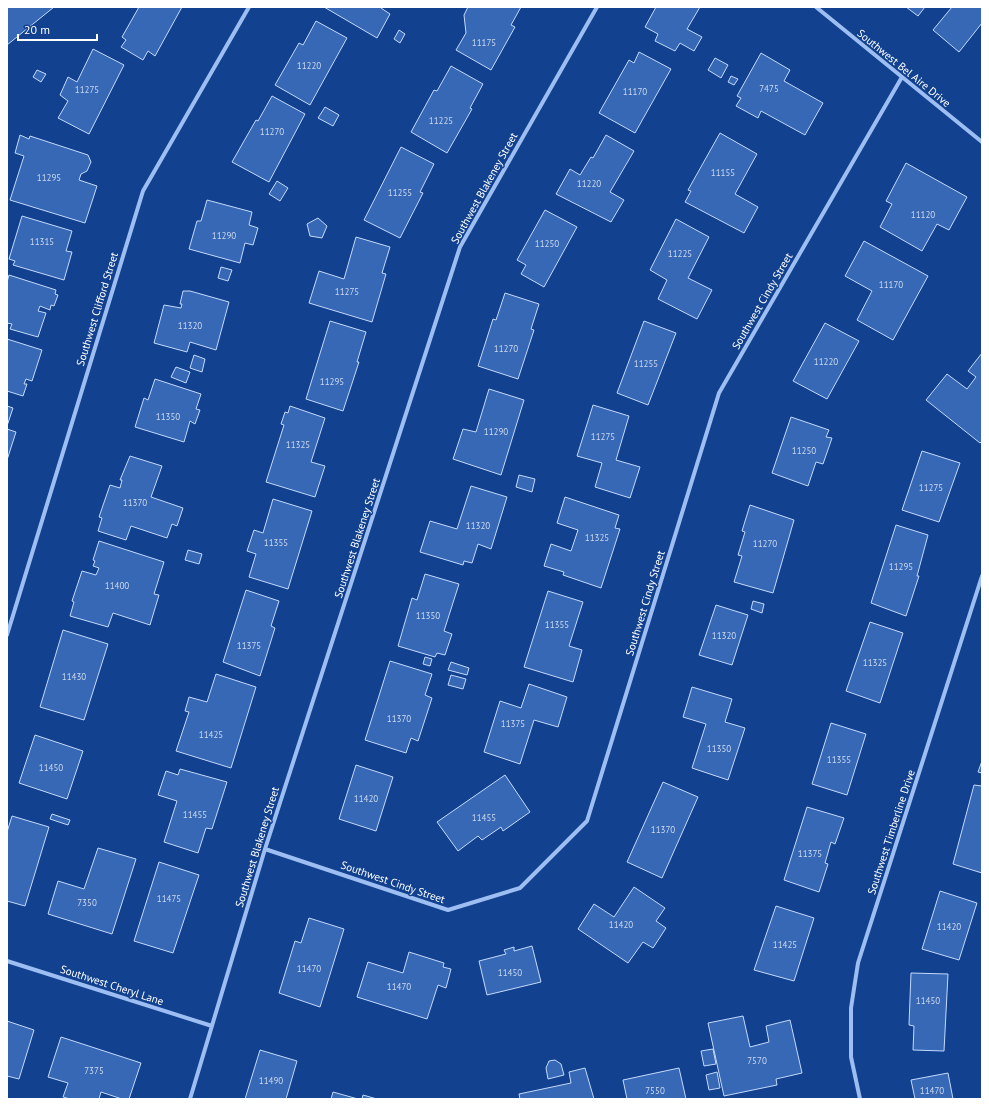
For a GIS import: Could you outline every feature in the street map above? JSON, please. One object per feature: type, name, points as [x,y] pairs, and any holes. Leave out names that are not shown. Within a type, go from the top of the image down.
[{"type":"street","name":"Southwest Clifford Street","points":[[7,635],[143,191],[248,7]]},
{"type":"street","name":"Southwest Blakeney Street","points":[[190,1099],[265,849],[460,247],[597,7]]},
{"type":"street","name":"Southwest Bel Aire Drive","points":[[816,7],[982,142]]},
{"type":"street","name":"Southwest Cindy Street","points":[[265,849],[448,910],[520,888],[587,821],[719,393],[902,77]]},
{"type":"street","name":"Southwest Timberline Drive","points":[[860,1099],[851,1057],[851,1008],[858,962],[982,576]]},
{"type":"street","name":"Southwest Cheryl Lane","points":[[7,962],[212,1026]]},
{"type":"building","points":[[7,7],[54,7],[7,45]]},
{"type":"building","points":[[139,7],[182,7],[155,56],[148,51],[143,60],[121,47],[126,40],[122,37]]},
{"type":"building","points":[[324,7],[382,7],[381,8],[390,14],[377,38]]},
{"type":"building","points":[[468,7],[521,7],[511,25],[515,27],[491,70],[456,50],[466,33],[464,15]]},
{"type":"building","points":[[656,7],[700,7],[687,29],[702,37],[694,51],[680,43],[675,51],[655,41],[658,34],[645,27]]},
{"type":"building","points":[[906,7],[925,7],[918,16]]},
{"type":"building","points":[[952,7],[982,7],[982,23],[959,52],[933,30]]},
{"type":"building","points":[[316,21],[347,38],[310,105],[275,85],[299,43],[303,45]]},
{"type":"building","points":[[399,30],[405,34],[400,43],[394,39]]},
{"type":"building","points":[[93,49],[124,65],[89,134],[58,118],[68,101],[60,95],[68,77],[77,82]]},
{"type":"building","points":[[639,52],[671,69],[635,133],[599,113],[629,60],[634,63]]},
{"type":"building","points":[[761,53],[790,70],[784,81],[823,103],[805,135],[761,111],[758,118],[736,106],[741,98],[737,96]]},
{"type":"building","points":[[715,58],[728,65],[721,78],[708,70]]},
{"type":"building","points":[[451,66],[483,84],[470,108],[472,109],[447,153],[411,132],[434,90],[437,91]]},
{"type":"building","points":[[37,70],[46,74],[41,82],[33,77]]},
{"type":"building","points":[[731,76],[738,79],[734,85],[728,82]]},
{"type":"building","points":[[272,96],[305,114],[269,182],[232,162],[256,120],[258,121]]},
{"type":"building","points":[[325,107],[339,115],[333,126],[318,118]]},
{"type":"building","points":[[720,133],[757,154],[735,194],[758,207],[744,233],[685,202],[691,191],[688,190]]},
{"type":"building","points":[[20,135],[29,139],[30,136],[88,155],[91,162],[87,171],[81,174],[79,180],[97,186],[85,223],[10,200],[24,156],[15,153]]},
{"type":"building","points":[[606,135],[634,151],[610,192],[624,200],[611,222],[556,194],[570,169],[580,175],[591,157],[593,158]]},
{"type":"building","points":[[401,147],[434,164],[420,192],[423,193],[400,238],[364,220]]},
{"type":"building","points":[[906,163],[967,197],[949,230],[937,224],[922,251],[880,227],[892,204],[886,201]]},
{"type":"building","points":[[277,181],[288,188],[280,201],[269,194]]},
{"type":"building","points":[[207,200],[252,212],[249,225],[258,228],[253,245],[245,243],[240,263],[189,249],[197,221],[201,221]]},
{"type":"building","points":[[545,210],[577,227],[544,287],[521,274],[526,265],[517,260]]},
{"type":"building","points":[[22,216],[72,231],[66,251],[72,252],[64,280],[13,265],[15,261],[9,259]]},
{"type":"building","points":[[318,218],[327,226],[322,238],[310,236],[307,224]]},
{"type":"building","points":[[676,219],[709,237],[688,278],[712,290],[697,319],[658,299],[667,280],[650,270]]},
{"type":"building","points":[[356,237],[390,247],[382,273],[386,274],[372,322],[309,303],[319,271],[344,279]]},
{"type":"building","points":[[864,241],[928,276],[893,340],[857,320],[872,291],[845,276]]},
{"type":"building","points":[[221,267],[232,270],[228,281],[218,278]]},
{"type":"building","points":[[9,275],[56,290],[55,294],[58,295],[54,306],[51,305],[50,310],[40,306],[38,311],[46,313],[38,337],[10,329],[12,324],[7,323],[7,282]]},
{"type":"building","points":[[183,291],[190,291],[229,302],[216,350],[190,342],[187,352],[154,343],[164,305],[181,308],[182,304],[180,304]]},
{"type":"building","points":[[505,293],[539,304],[531,329],[534,330],[518,379],[478,366],[493,319],[496,320]]},
{"type":"building","points":[[330,321],[366,332],[357,362],[359,362],[343,411],[306,399]]},
{"type":"building","points":[[644,321],[676,333],[648,405],[617,393]]},
{"type":"building","points":[[825,323],[859,341],[827,399],[793,381]]},
{"type":"building","points":[[7,339],[42,350],[32,381],[26,379],[24,384],[27,384],[23,396],[7,391]]},
{"type":"building","points":[[982,353],[982,441],[980,443],[926,400],[947,374],[967,389],[976,377],[968,371]]},
{"type":"building","points":[[194,355],[205,359],[202,372],[190,368]]},
{"type":"building","points":[[176,367],[190,372],[186,383],[171,377]]},
{"type":"building","points":[[155,379],[201,394],[196,409],[200,410],[195,424],[190,421],[184,442],[135,427],[144,398],[148,400]]},
{"type":"building","points":[[489,389],[524,400],[501,475],[453,459],[463,429],[476,432]]},
{"type":"building","points":[[593,405],[629,416],[616,460],[640,467],[630,498],[595,487],[602,463],[577,456]]},
{"type":"building","points":[[7,406],[13,408],[7,426]]},
{"type":"building","points":[[290,406],[325,418],[311,462],[325,466],[315,497],[266,482],[284,425],[281,424],[285,412],[288,413]]},
{"type":"building","points":[[791,417],[829,430],[826,437],[832,438],[823,464],[816,462],[808,486],[772,473]]},
{"type":"building","points":[[7,429],[16,432],[7,460]]},
{"type":"building","points":[[922,451],[960,463],[939,522],[902,510]]},
{"type":"building","points":[[130,456],[162,466],[151,497],[183,508],[177,526],[172,524],[167,538],[131,526],[126,540],[98,531],[102,518],[99,517],[110,485],[120,488],[122,480],[120,480]]},
{"type":"building","points":[[519,475],[535,479],[532,492],[516,487]]},
{"type":"building","points":[[471,486],[507,497],[491,549],[478,544],[472,563],[464,561],[463,565],[420,552],[430,521],[457,529]]},
{"type":"building","points":[[565,497],[619,515],[615,528],[620,529],[601,588],[563,575],[564,572],[544,566],[551,544],[571,551],[578,530],[557,523]]},
{"type":"building","points":[[273,499],[312,511],[288,589],[249,577],[256,554],[247,551],[254,530],[263,533]]},
{"type":"building","points":[[750,505],[794,520],[773,593],[734,582],[742,556],[738,555],[745,532],[742,531]]},
{"type":"building","points":[[896,525],[928,535],[917,576],[919,576],[906,616],[871,603]]},
{"type":"building","points":[[99,541],[164,562],[154,594],[159,595],[150,625],[113,613],[108,627],[70,616],[74,602],[72,601],[82,571],[96,575],[99,568],[93,566],[95,561],[93,560]]},
{"type":"building","points":[[188,550],[202,554],[199,564],[185,560]]},
{"type":"building","points":[[425,574],[459,584],[444,631],[452,634],[445,655],[437,653],[435,657],[398,646],[412,598],[417,600]]},
{"type":"building","points":[[246,590],[279,601],[271,626],[275,628],[260,676],[223,662]]},
{"type":"building","points":[[548,591],[583,602],[569,646],[582,650],[573,682],[524,667]]},
{"type":"building","points":[[753,601],[764,604],[762,613],[751,609]]},
{"type":"building","points":[[716,605],[748,615],[732,665],[699,655]]},
{"type":"building","points":[[870,622],[903,633],[880,703],[846,691]]},
{"type":"building","points":[[63,630],[108,644],[84,720],[40,707]]},
{"type":"building","points":[[425,657],[432,659],[430,666],[423,664]]},
{"type":"building","points":[[390,661],[432,674],[425,695],[432,698],[418,741],[411,738],[406,753],[365,740]]},
{"type":"building","points":[[451,662],[469,668],[467,675],[448,670]]},
{"type":"building","points":[[216,674],[256,687],[231,768],[176,751],[189,712],[185,711],[189,697],[207,702]]},
{"type":"building","points":[[451,675],[466,679],[463,689],[448,685]]},
{"type":"building","points":[[529,684],[567,697],[558,727],[534,720],[520,764],[484,752],[500,701],[521,708]]},
{"type":"building","points":[[692,687],[732,699],[725,722],[745,728],[728,780],[692,768],[706,724],[683,717]]},
{"type":"building","points":[[831,723],[866,734],[847,795],[812,784]]},
{"type":"building","points":[[35,735],[83,751],[67,799],[19,783]]},
{"type":"building","points":[[982,761],[982,773],[978,772]]},
{"type":"building","points":[[356,765],[393,777],[376,831],[339,819]]},
{"type":"building","points":[[180,769],[227,782],[212,829],[206,828],[198,853],[164,842],[177,801],[158,795],[166,771],[178,775]]},
{"type":"building","points":[[505,775],[530,812],[503,831],[501,827],[482,840],[478,836],[458,851],[437,822]]},
{"type":"building","points":[[663,782],[698,797],[662,878],[627,862]]},
{"type":"building","points":[[974,785],[982,786],[982,873],[953,864]]},
{"type":"building","points":[[807,807],[844,818],[835,844],[831,842],[825,863],[828,864],[819,892],[784,880]]},
{"type":"building","points":[[52,814],[70,820],[68,825],[50,819]]},
{"type":"building","points":[[12,816],[49,827],[25,906],[7,901],[7,832]]},
{"type":"building","points":[[98,848],[136,859],[112,934],[48,914],[58,881],[84,889]]},
{"type":"building","points":[[159,862],[199,875],[173,953],[134,941]]},
{"type":"building","points":[[634,887],[665,908],[656,921],[666,928],[653,948],[643,942],[628,963],[578,929],[594,904],[614,917]]},
{"type":"building","points":[[940,891],[977,903],[959,960],[922,949]]},
{"type":"building","points":[[776,906],[814,918],[794,981],[754,970]]},
{"type":"building","points":[[309,918],[344,929],[320,1007],[279,993],[295,941],[301,943]]},
{"type":"building","points":[[532,946],[541,982],[487,995],[479,961],[506,954],[504,950],[514,947],[514,951]]},
{"type":"building","points":[[409,952],[444,963],[443,967],[451,969],[446,988],[438,985],[427,1019],[357,997],[368,962],[403,973]]},
{"type":"building","points":[[911,973],[948,974],[944,1051],[913,1050],[914,1026],[909,1025]]},
{"type":"building","points":[[743,1016],[750,1047],[769,1042],[766,1026],[790,1020],[802,1073],[776,1079],[777,1085],[724,1096],[708,1023]]},
{"type":"building","points":[[7,1021],[34,1030],[19,1079],[7,1076]]},
{"type":"building","points":[[61,1037],[141,1063],[129,1099],[122,1099],[101,1092],[99,1099],[70,1099],[63,1097],[68,1083],[48,1077]]},
{"type":"building","points":[[713,1049],[716,1064],[704,1066],[701,1051]]},
{"type":"building","points":[[260,1050],[297,1061],[286,1099],[245,1099]]},
{"type":"building","points":[[555,1060],[561,1064],[564,1075],[548,1079],[546,1068],[549,1061]]},
{"type":"building","points":[[585,1068],[594,1099],[520,1099],[519,1094],[571,1083],[569,1072]]},
{"type":"building","points":[[679,1068],[686,1099],[627,1099],[623,1080]]},
{"type":"building","points":[[717,1072],[720,1088],[709,1090],[706,1075]]},
{"type":"building","points":[[948,1073],[953,1099],[915,1099],[911,1080]]},
{"type":"building","points":[[333,1092],[358,1099],[331,1099]]},
{"type":"building","points":[[363,1095],[377,1099],[362,1099]]}]
